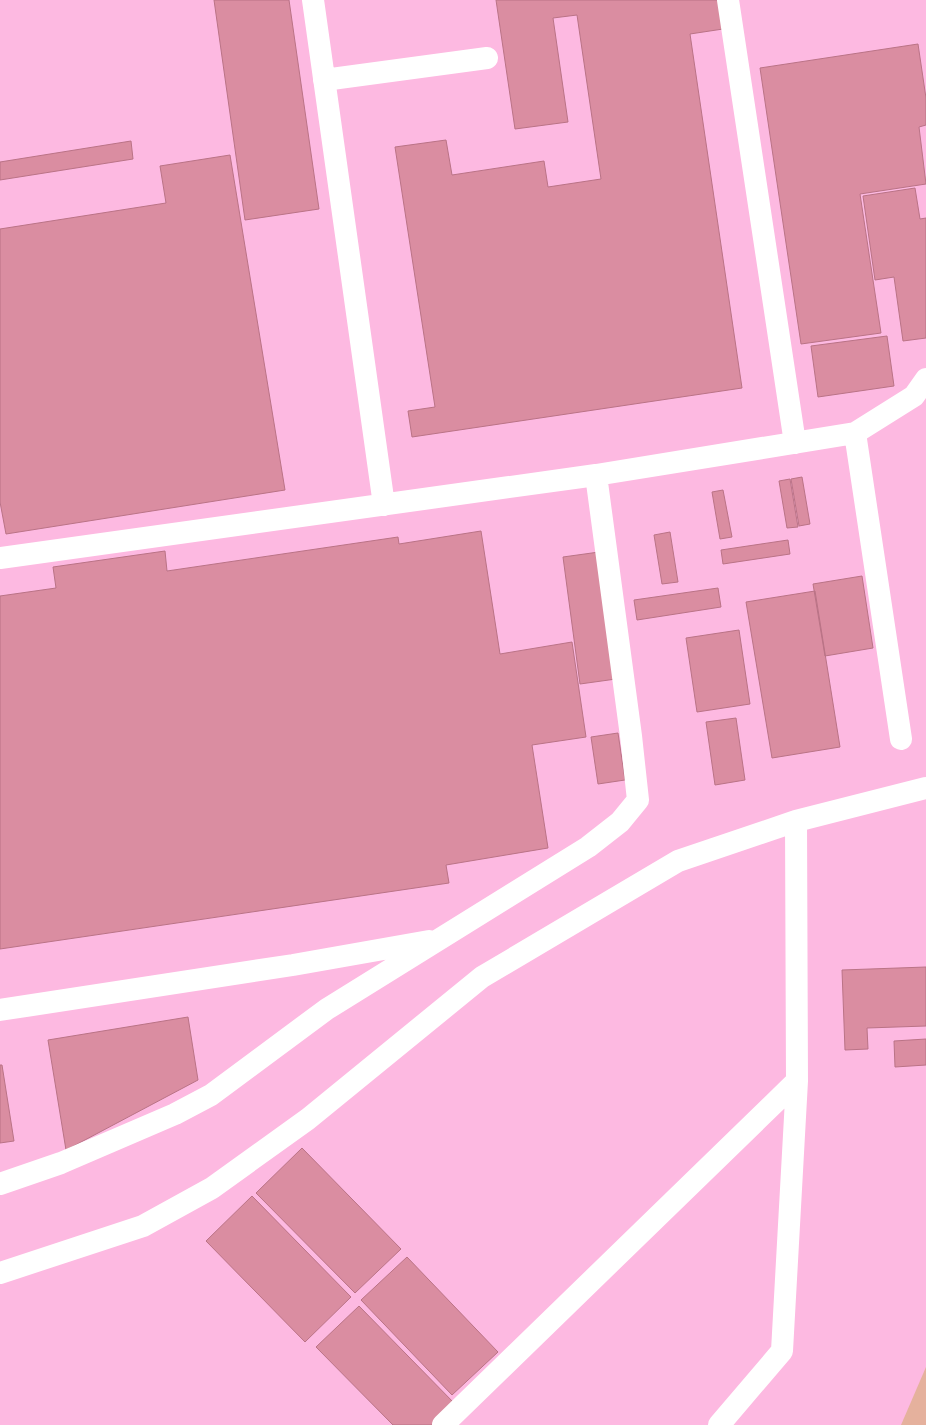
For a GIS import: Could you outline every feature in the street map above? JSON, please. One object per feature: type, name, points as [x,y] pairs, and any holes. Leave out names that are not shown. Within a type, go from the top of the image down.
[{"type":"street","points":[[313,0],[384,505]]},
{"type":"street","points":[[728,0],[795,443]]},
{"type":"street","points":[[324,80],[487,58]]},
{"type":"street","points":[[0,558],[596,475],[855,433],[914,396],[926,379]]},
{"type":"street","points":[[855,433],[902,739]]},
{"type":"street","points":[[0,1184],[62,1164],[175,1114],[211,1095],[327,1009],[588,847],[620,822],[638,800],[596,475]]},
{"type":"street","points":[[0,1273],[143,1226],[212,1188],[308,1119],[482,978],[678,861],[796,821],[926,788]]},
{"type":"street","points":[[719,1425],[782,1351],[797,1081],[796,821]]},
{"type":"street","points":[[0,1010],[293,965],[440,939]]},
{"type":"street","points":[[443,1425],[797,1081]]},
{"type":"shaded area","points":[[926,1367],[926,1425],[901,1425]]},
{"type":"building","points":[[214,0],[289,0],[319,209],[245,220]]},
{"type":"building","points":[[496,0],[718,0],[723,29],[690,34],[742,388],[412,437],[408,411],[435,407],[395,147],[446,140],[452,175],[544,161],[548,187],[601,179],[577,15],[553,18],[568,122],[515,129]]},
{"type":"building","points":[[918,44],[926,98],[926,125],[919,127],[926,184],[860,194],[881,333],[801,344],[760,68]]},
{"type":"building","points":[[131,141],[133,159],[0,180],[0,162]]},
{"type":"building","points":[[230,155],[285,490],[6,534],[0,502],[0,229],[166,203],[160,166]]},
{"type":"building","points":[[915,188],[920,219],[926,218],[926,338],[903,341],[894,277],[875,280],[863,196]]},
{"type":"building","points":[[887,336],[894,386],[818,397],[811,346]]},
{"type":"building","points":[[802,477],[810,524],[799,526],[791,479]]},
{"type":"building","points":[[790,479],[798,527],[787,528],[779,481]]},
{"type":"building","points":[[723,490],[732,537],[720,539],[712,492]]},
{"type":"building","points":[[481,531],[500,654],[572,642],[586,737],[532,745],[548,848],[446,865],[449,883],[0,949],[0,596],[56,588],[53,567],[165,551],[167,571],[398,537],[399,544]]},
{"type":"building","points":[[670,532],[678,582],[662,584],[654,535]]},
{"type":"building","points":[[788,540],[790,554],[723,564],[721,550]]},
{"type":"building","points":[[599,552],[616,679],[580,684],[563,557]]},
{"type":"building","points":[[862,576],[873,648],[825,656],[813,584]]},
{"type":"building","points":[[718,588],[721,607],[637,620],[634,600]]},
{"type":"building","points":[[815,591],[840,747],[772,758],[746,602]]},
{"type":"building","points":[[739,630],[750,704],[697,712],[686,638]]},
{"type":"building","points":[[736,718],[745,780],[715,785],[706,722]]},
{"type":"building","points":[[618,733],[625,780],[598,784],[591,737]]},
{"type":"building","points":[[926,967],[926,1026],[867,1028],[868,1049],[845,1050],[842,970]]},
{"type":"building","points":[[188,1017],[198,1080],[66,1150],[48,1040]]},
{"type":"building","points":[[926,1039],[926,1065],[895,1067],[894,1041]]},
{"type":"building","points":[[0,1065],[2,1065],[14,1141],[0,1143]]},
{"type":"building","points":[[302,1148],[401,1249],[355,1293],[256,1193]]},
{"type":"building","points":[[252,1196],[351,1297],[305,1342],[206,1241]]},
{"type":"building","points":[[407,1257],[498,1352],[452,1395],[361,1300]]},
{"type":"building","points":[[359,1306],[456,1405],[436,1425],[393,1425],[316,1347]]}]
